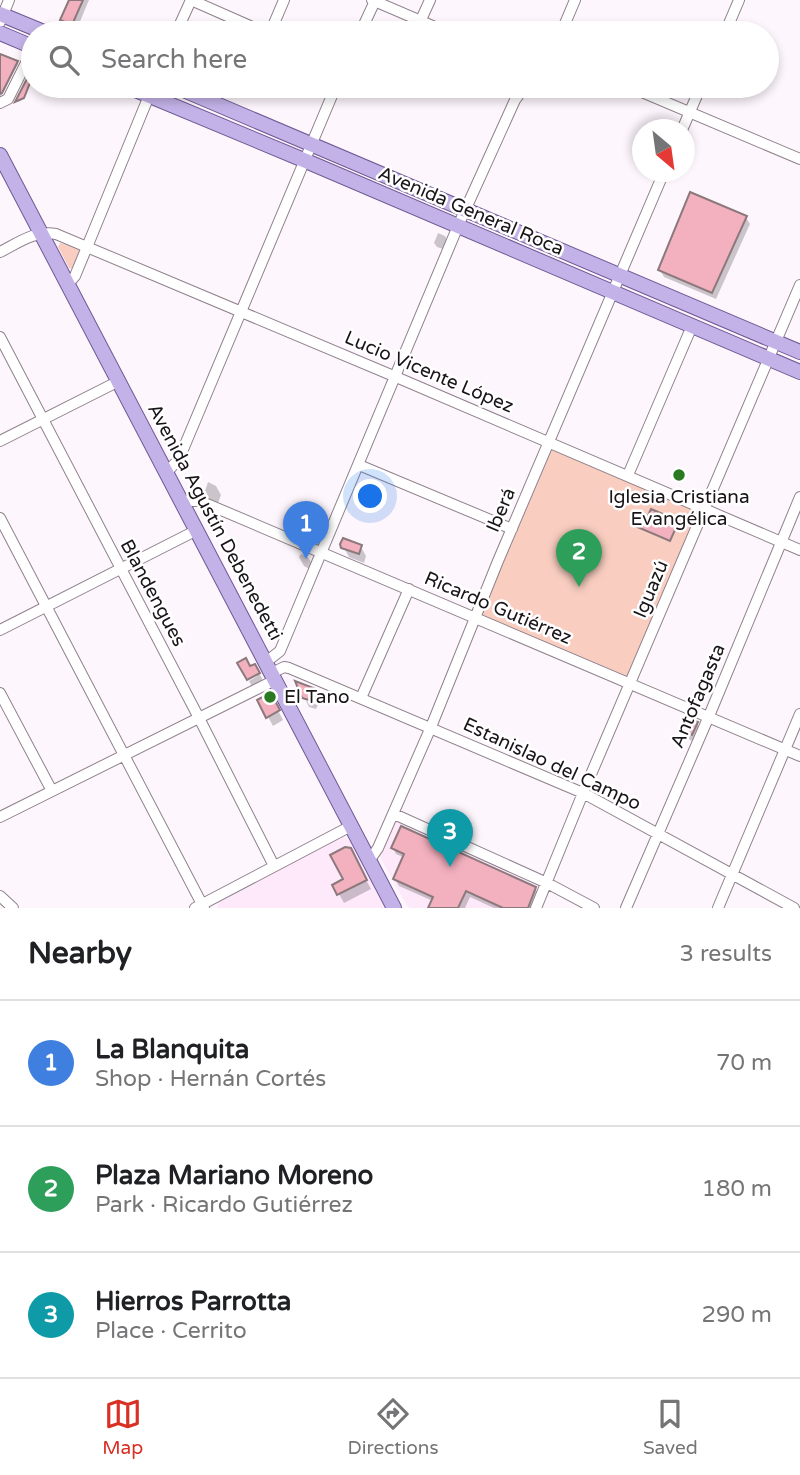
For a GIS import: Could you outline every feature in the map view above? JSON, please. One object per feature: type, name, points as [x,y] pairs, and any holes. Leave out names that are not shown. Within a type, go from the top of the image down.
[{"type":"main road","points":[[1,17],[21,24]]},
{"type":"main road","points":[[0,33],[21,43]]},
{"type":"main road","name":"Avenida General Roca","points":[[167,98],[800,372]]},
{"type":"main road","name":"Avenida General Roca","points":[[202,98],[800,352]]},
{"type":"main road","name":"Avenida Agustín Debenedetti","points":[[0,155],[394,908]]},
{"type":"street","points":[[1,17],[9,0]]},
{"type":"street","points":[[181,21],[191,0],[240,21]]},
{"type":"street","points":[[274,21],[284,0]]},
{"type":"street","points":[[365,21],[373,1],[421,21],[430,0]]},
{"type":"street","points":[[566,21],[575,0]]},
{"type":"street","points":[[729,21],[739,0]]},
{"type":"street","points":[[0,103],[8,99],[21,72]]},
{"type":"street","points":[[68,284],[75,276],[148,98]]},
{"type":"street","points":[[167,472],[179,458],[331,98]]},
{"type":"street","points":[[0,817],[199,718],[271,671],[458,226],[518,98]]},
{"type":"street","points":[[655,98],[800,159]]},
{"type":"street","points":[[687,119],[696,98]]},
{"type":"street","name":"Iberá","points":[[369,861],[379,848],[394,814],[660,182]]},
{"type":"street","points":[[0,252],[41,233]]},
{"type":"street","name":"Lucio Vicente López","points":[[41,233],[56,234],[800,550]]},
{"type":"street","name":"Iguazú","points":[[536,908],[800,285]]},
{"type":"street","points":[[628,475],[692,326]]},
{"type":"street","name":"Blandengues","points":[[0,337],[274,866]]},
{"type":"street","points":[[0,441],[119,381]]},
{"type":"street","points":[[359,465],[512,529]]},
{"type":"street","name":"Antofagasta","points":[[626,908],[800,497]]},
{"type":"street","name":"Ricardo Gutiérrez","points":[[182,501],[200,501],[800,756]]},
{"type":"street","points":[[0,518],[124,754],[200,907],[351,827]]},
{"type":"street","points":[[0,629],[197,530]]},
{"type":"street","points":[[361,698],[409,589]]},
{"type":"street","name":"Estanislao del Campo","points":[[271,671],[289,668],[583,793],[794,908]]},
{"type":"street","points":[[0,693],[52,791]]},
{"type":"street","points":[[718,908],[800,714]]},
{"type":"street","points":[[394,814],[547,883],[594,908]]},
{"type":"street","points":[[0,896],[13,908]]},
{"type":"shaded area","points":[[60,243],[80,251],[73,269],[69,268],[58,247]]},
{"type":"shaded area","points":[[550,443],[706,508],[630,684],[475,617]]},
{"type":"shaded area","points":[[396,820],[541,884],[530,908],[410,908],[380,857]]},
{"type":"shaded area","points":[[343,837],[352,842],[386,908],[217,908],[219,899]]},
{"type":"building","points":[[69,0],[83,0],[74,21],[60,20]]},
{"type":"building","points":[[0,54],[18,61],[0,94]]},
{"type":"building","points":[[690,192],[747,216],[712,293],[658,270]]},
{"type":"building","points":[[651,509],[679,521],[670,541],[635,526],[640,515],[647,518]]},
{"type":"building","points":[[343,538],[362,545],[359,554],[341,548]]},
{"type":"building","points":[[246,658],[250,666],[255,664],[260,673],[247,680],[237,663]]},
{"type":"building","points":[[295,681],[316,689],[312,701],[302,698]]},
{"type":"building","points":[[268,694],[272,695],[280,710],[266,718],[257,700]]},
{"type":"building","points":[[686,717],[698,722],[692,735],[681,730]]},
{"type":"building","points":[[401,826],[536,887],[528,908],[503,908],[466,891],[458,908],[428,908],[433,897],[393,879],[404,854],[391,848]]},
{"type":"building","points":[[345,847],[351,848],[367,880],[337,895],[332,885],[343,879],[330,855]]},
{"type":"place","name":"Iglesia Cristiana Evangélica","points":[[679,475]]},
{"type":"place","name":"La Blanquita","points":[[306,559]]},
{"type":"place","name":"Plaza Mariano Moreno","points":[[579,587]]},
{"type":"place","name":"El Tano","points":[[270,697]]},
{"type":"place","name":"Hierros Parrotta","points":[[450,867]]}]
